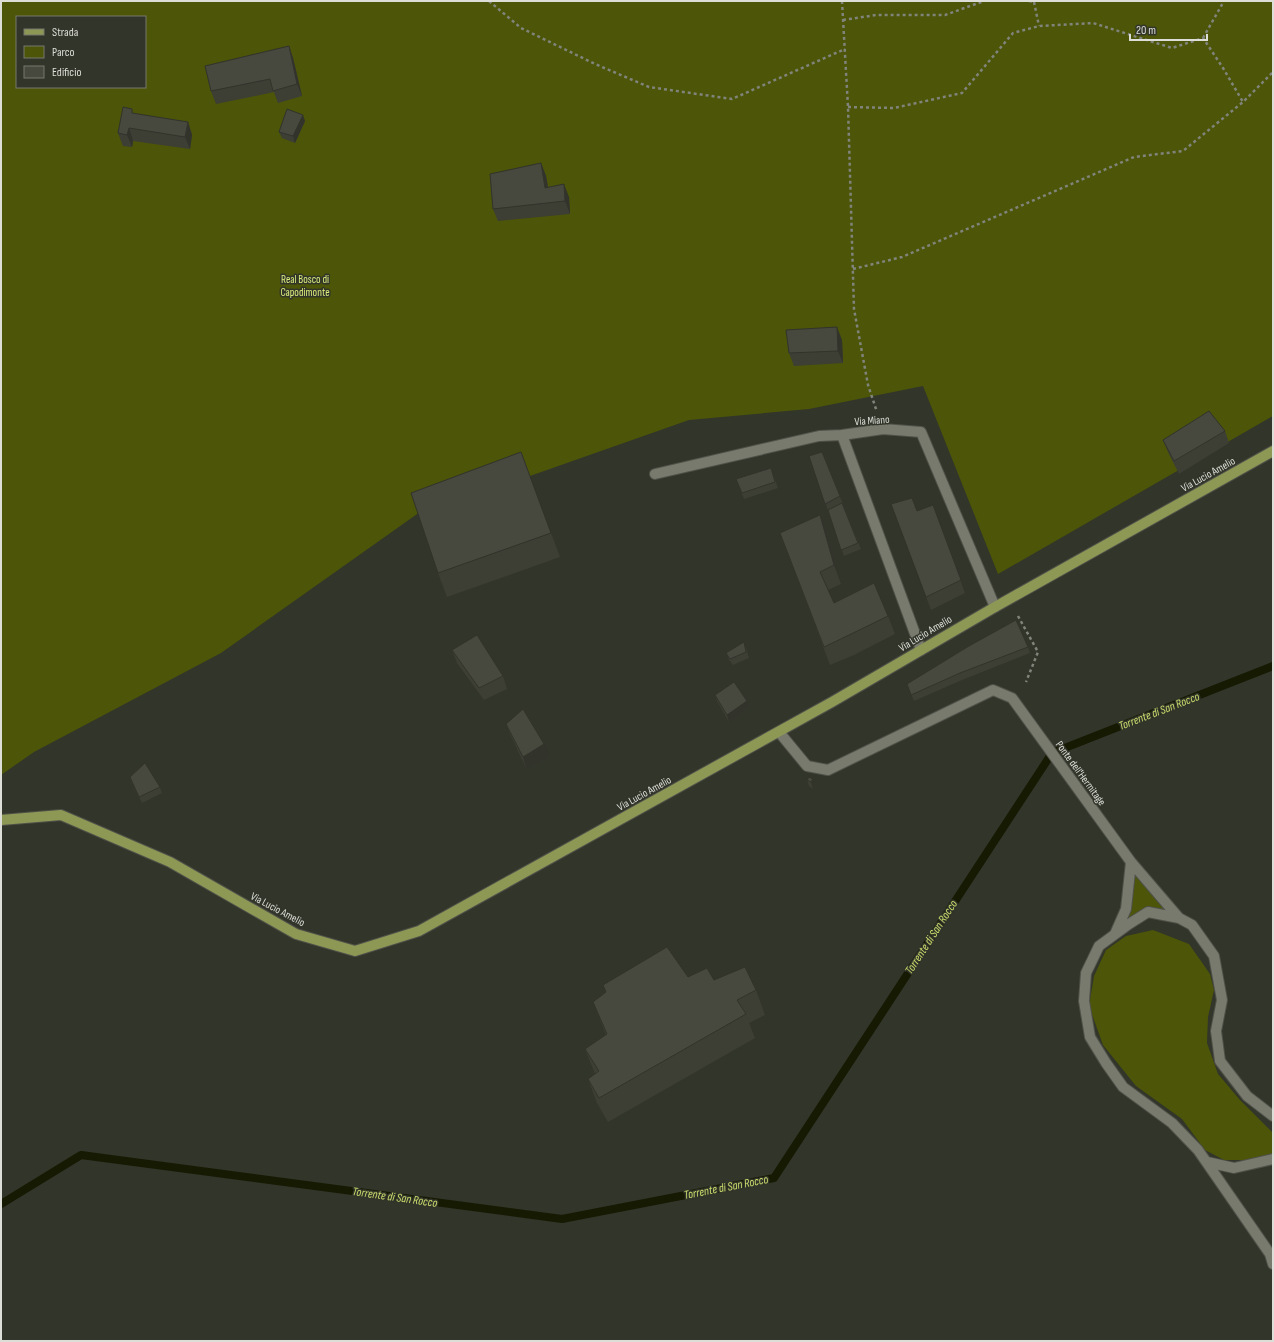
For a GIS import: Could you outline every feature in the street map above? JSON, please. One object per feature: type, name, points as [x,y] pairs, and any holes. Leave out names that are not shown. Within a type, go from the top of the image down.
[{"type":"main road","name":"Via Lucio Amelio","points":[[1,820],[61,815],[170,862],[296,934],[355,951],[420,931],[779,732],[995,606],[1273,451]]},
{"type":"lane","name":"Via Miano","points":[[921,650],[842,435],[883,429],[921,432],[995,606]]},
{"type":"lane","points":[[655,474],[819,436],[842,435]]},
{"type":"lane","name":"Ponte dell'Hermitage","points":[[779,732],[807,766],[828,770],[993,690],[1012,698],[1131,862],[1179,918]]},
{"type":"lane","points":[[1115,934],[1126,909],[1131,862]]},
{"type":"lane","points":[[1273,1116],[1247,1096],[1220,1061],[1216,1031],[1222,1000],[1214,956],[1192,925],[1179,918],[1148,912],[1099,946],[1086,973],[1084,1001],[1090,1037],[1123,1087],[1172,1124],[1198,1150],[1270,1254],[1273,1264]]},
{"type":"lane","points":[[1206,1162],[1234,1168],[1273,1159]]},
{"type":"path","points":[[489,1],[521,28],[595,64],[649,87],[732,99],[845,49]]},
{"type":"path","points":[[842,1],[848,107],[854,309],[868,385],[883,429]]},
{"type":"path","points":[[843,20],[876,15],[946,15],[984,1]]},
{"type":"path","points":[[1029,1],[1034,1],[1039,26]]},
{"type":"path","points":[[848,107],[894,108],[962,93],[1013,33],[1039,26],[1093,23],[1172,48],[1203,38],[1224,1]]},
{"type":"path","points":[[1203,38],[1243,102]]},
{"type":"path","points":[[853,269],[902,257],[1134,157],[1183,151],[1243,102],[1273,72]]},
{"type":"path","points":[[1018,616],[1038,652],[1026,682]]},
{"type":"green space","name":"Real Bosco di Capodimonte","points":[[1,1],[1273,1],[1273,416],[998,574],[923,386],[809,409],[689,420],[530,476],[420,512],[221,653],[34,752],[1,775]]},
{"type":"green space","points":[[1134,871],[1168,911],[1123,924]]},
{"type":"green space","points":[[1153,930],[1189,944],[1210,974],[1214,990],[1208,1017],[1207,1043],[1218,1074],[1240,1100],[1273,1133],[1273,1154],[1251,1160],[1224,1160],[1205,1150],[1182,1119],[1136,1086],[1103,1045],[1089,1006],[1094,976],[1106,950],[1126,936]]},
{"type":"building","points":[[289,46],[297,84],[273,91],[270,79],[211,91],[205,66]]},
{"type":"building","points":[[123,107],[132,109],[132,113],[188,122],[185,137],[129,128],[127,135],[118,133]]},
{"type":"building","points":[[287,109],[303,115],[293,136],[279,132]]},
{"type":"building","points":[[541,163],[545,188],[564,184],[565,201],[493,209],[490,174]]},
{"type":"building","points":[[837,327],[838,351],[789,353],[786,330]]},
{"type":"building","points":[[1209,411],[1225,431],[1174,461],[1163,440]]},
{"type":"building","points":[[521,452],[551,533],[438,573],[411,493]]},
{"type":"building","points":[[822,452],[840,496],[825,504],[809,456]]},
{"type":"building","points":[[771,468],[775,482],[742,493],[736,479]]},
{"type":"building","points":[[912,498],[917,511],[933,505],[961,580],[926,597],[891,504]]},
{"type":"building","points":[[842,503],[858,543],[841,550],[828,510]]},
{"type":"building","points":[[820,515],[834,565],[820,572],[834,603],[874,583],[888,616],[824,647],[780,533]]},
{"type":"building","points":[[1016,620],[1028,647],[960,673],[911,695],[907,684],[969,646]]},
{"type":"building","points":[[477,635],[503,676],[479,688],[452,650]]},
{"type":"building","points":[[744,642],[746,652],[730,659],[726,653]]},
{"type":"building","points":[[734,682],[747,701],[727,715],[715,695]]},
{"type":"building","points":[[523,709],[544,744],[523,757],[506,724]]},
{"type":"building","points":[[145,763],[160,787],[139,797],[130,777]]},
{"type":"building","points":[[809,777],[813,779],[811,782],[807,780]]},
{"type":"building","points":[[667,947],[688,977],[707,968],[714,980],[745,967],[756,990],[737,1000],[746,1014],[599,1098],[588,1079],[599,1071],[585,1049],[607,1034],[593,1002],[606,992],[603,985]]},
{"type":"waterway","name":"Torrente di San Rocco","points":[[1,1204],[81,1155],[562,1219],[774,1178],[1052,753],[1273,666]]}]
